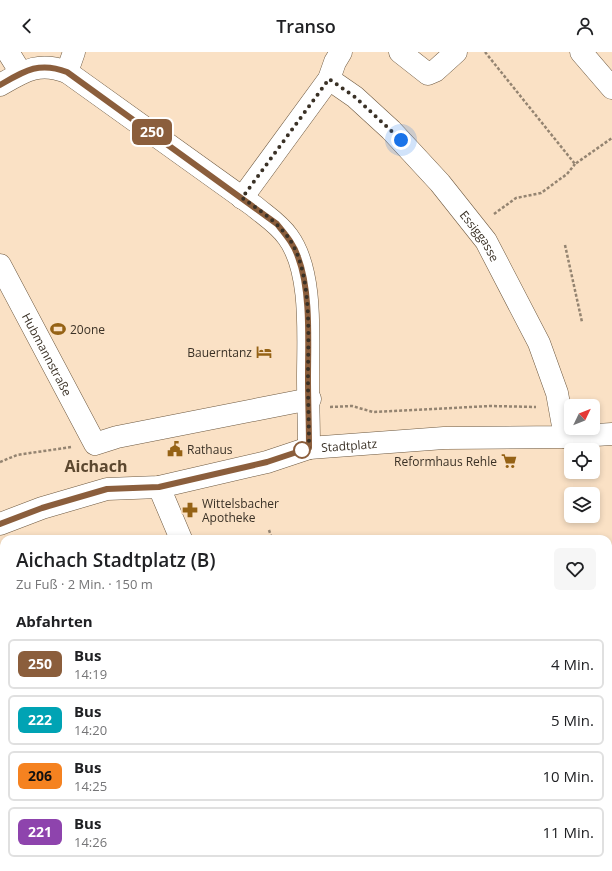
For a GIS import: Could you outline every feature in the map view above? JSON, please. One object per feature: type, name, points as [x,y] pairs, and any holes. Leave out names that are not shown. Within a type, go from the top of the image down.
[{"type":"street","points":[[8,52],[22,73]]},
{"type":"street","points":[[242,198],[329,79],[335,62],[341,52]]},
{"type":"street","points":[[400,52],[428,74],[456,52]]},
{"type":"street","points":[[581,52],[612,88]]},
{"type":"street","points":[[0,85],[22,73],[38,67],[54,67],[70,62],[277,224],[288,238],[298,257],[305,286],[309,343],[309,448]]},
{"type":"street","name":"Essiggasse","points":[[329,79],[355,97],[391,130],[440,183],[486,241],[539,343],[558,402],[565,437]]},
{"type":"street","name":"Hubmannstraße","points":[[0,265],[95,444]]},
{"type":"street","points":[[95,444],[117,437],[175,429],[310,403]]},
{"type":"street","name":"Stadtplatz","points":[[0,524],[42,508],[107,489],[159,487],[267,462],[309,448],[444,438],[565,437],[612,434]]},
{"type":"street","points":[[159,487],[179,535]]},
{"type":"path","points":[[485,52],[575,164]]},
{"type":"path","points":[[476,227],[516,198],[541,193],[567,174],[575,164],[612,138]]},
{"type":"path","points":[[565,245],[582,322]]},
{"type":"path","points":[[310,403],[352,406],[373,412],[491,406],[531,408],[558,402]]},
{"type":"path","points":[[0,462],[17,455],[95,444]]},
{"type":"path","points":[[269,530],[271,535]]},
{"type":"bus line","name":"250","points":[[0,85],[22,73],[38,67],[54,67],[67,72],[277,224],[288,238],[298,257],[305,286],[309,343],[308,380],[310,399],[309,448],[267,462],[159,487],[107,489],[42,508],[0,524]]},
{"type":"place","name":"20one","points":[[58,329]]},
{"type":"place","name":"Bauerntanz","points":[[264,352]]},
{"type":"place","name":"Rathaus","points":[[175,449]]},
{"type":"place","name":"Reformhaus Rehle","points":[[509,461]]},
{"type":"place","name":"Wittelsbacher Apotheke","points":[[190,510]]},
{"type":"district","name":"Aichach","points":[[96,466]]},
{"type":"route","points":[[302,450],[309,448],[310,399],[308,380],[309,343],[305,286],[298,257],[288,238],[277,224],[242,198],[329,79],[355,97],[401,140]]}]
